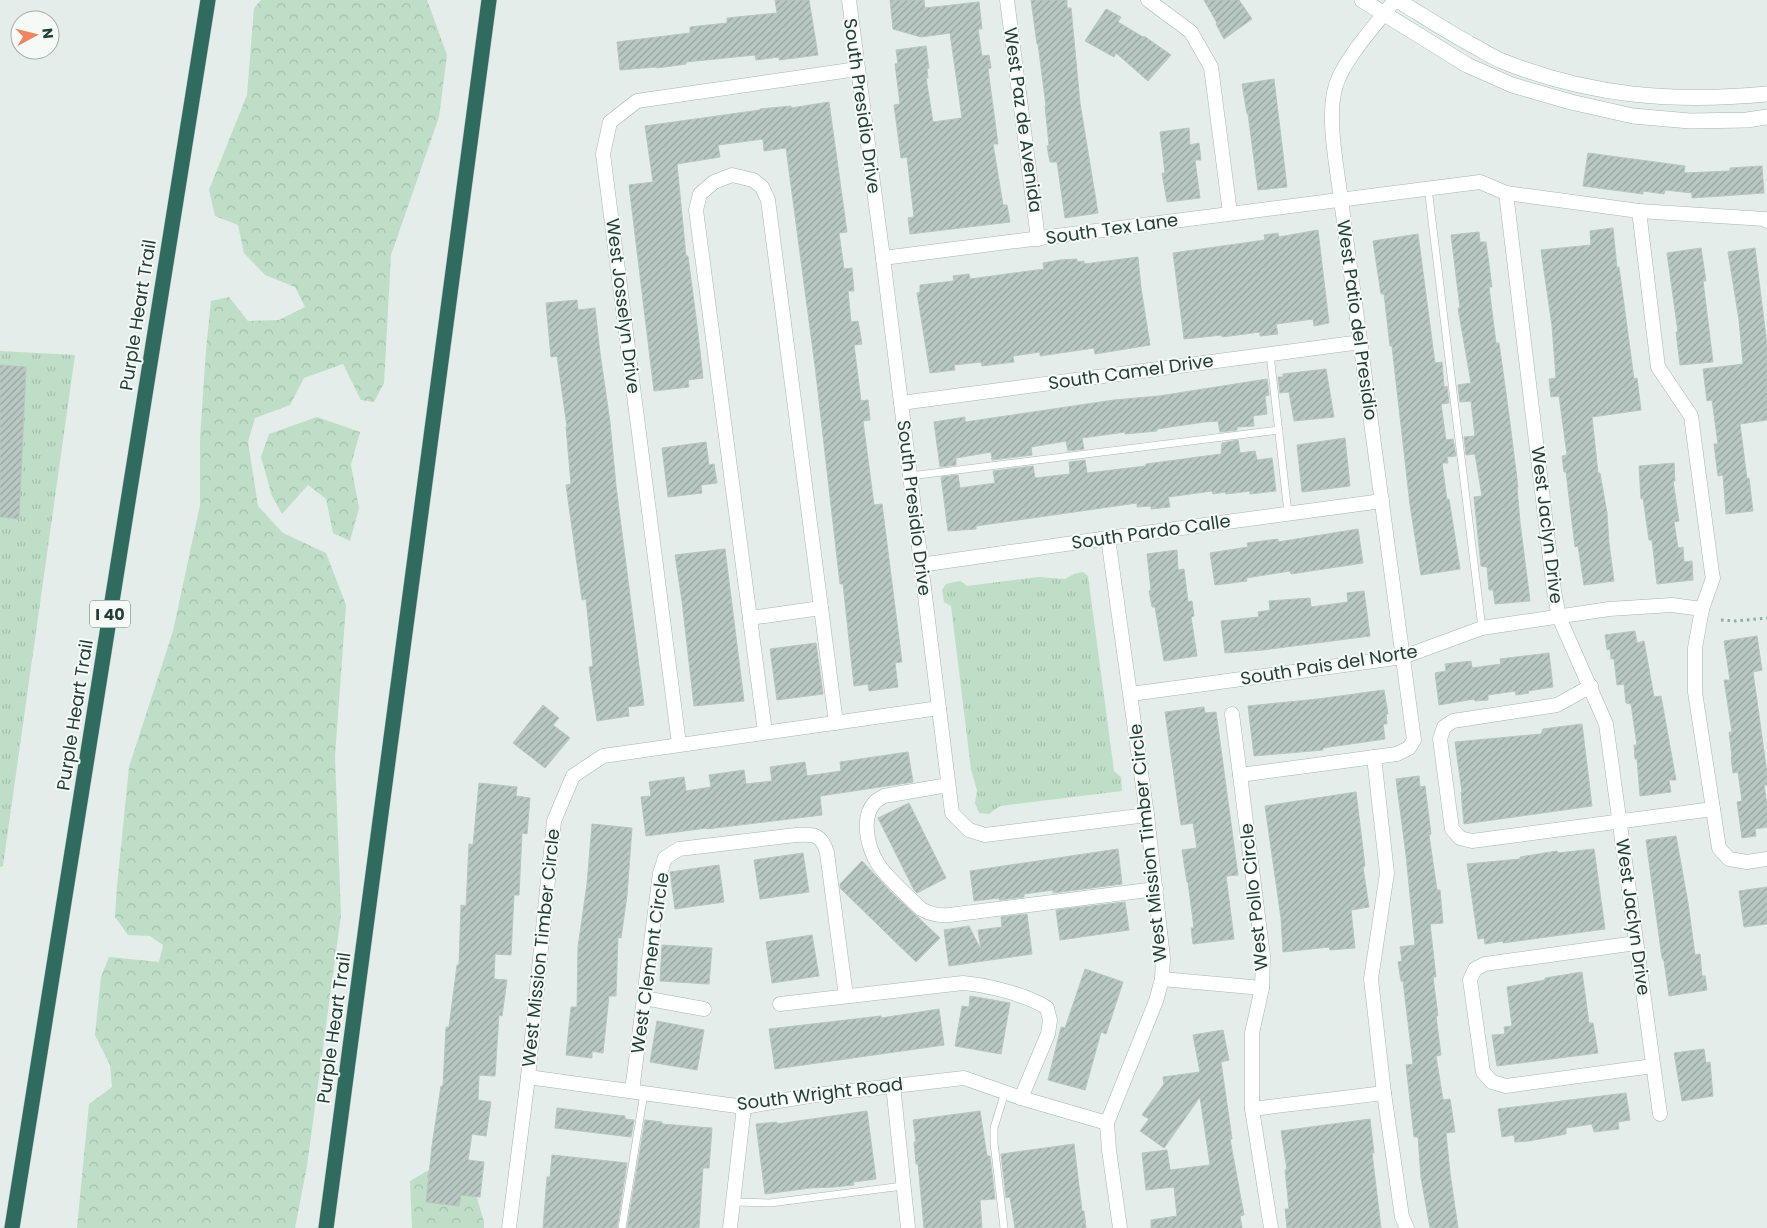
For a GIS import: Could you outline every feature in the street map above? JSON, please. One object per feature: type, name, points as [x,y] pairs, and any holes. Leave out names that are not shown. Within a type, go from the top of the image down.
[{"type":"highway","name":"Purple Heart Trail","points":[[12,1228],[208,0]]},
{"type":"highway","name":"Purple Heart Trail","points":[[326,1228],[489,0]]},
{"type":"street","name":"South Presidio Drive","points":[[848,0],[883,258],[952,813],[968,830],[984,835],[1147,815]]},
{"type":"street","name":"West Paz de Avenida","points":[[1007,0],[1038,239]]},
{"type":"street","points":[[1148,0],[1191,32],[1210,67],[1230,213]]},
{"type":"street","points":[[1362,0],[1467,65],[1512,85],[1572,102],[1633,116],[1690,121],[1747,120],[1767,117]]},
{"type":"street","points":[[1396,0],[1500,61],[1560,82],[1626,94],[1674,98],[1722,98],[1767,94]]},
{"type":"street","name":"West Patio del Presidio","points":[[1396,0],[1344,68],[1336,85],[1332,110],[1341,200],[1403,657]]},
{"type":"street","name":"West Josselyn Drive","points":[[679,744],[603,154],[610,122],[638,101],[857,69]]},
{"type":"street","points":[[765,732],[696,210],[700,194],[714,182],[732,175],[753,180],[762,187],[768,200],[836,723]]},
{"type":"street","name":"South Tex Lane","points":[[883,258],[1480,182],[1506,193],[1639,211],[1765,219],[1767,221]]},
{"type":"street","name":"West Jaclyn Drive","points":[[1506,193],[1554,591],[1560,617],[1606,724],[1660,1114]]},
{"type":"street","points":[[1639,211],[1658,367],[1690,416],[1713,578],[1702,609],[1695,648],[1695,692],[1719,848],[1729,860],[1747,862],[1767,860]]},
{"type":"street","name":"South Camel Drive","points":[[901,403],[1361,342]]},
{"type":"street","name":"South Pardo Calle","points":[[920,565],[1382,501]]},
{"type":"street","name":"West Mission Timber Circle","points":[[1108,538],[1147,815],[1162,958],[1162,979],[1156,1000],[1107,1123],[1120,1228]]},
{"type":"street","name":"South Pais del Norte","points":[[1131,694],[1403,657],[1482,628],[1609,609],[1672,605],[1702,609]]},
{"type":"street","points":[[750,618],[821,608]]},
{"type":"street","points":[[1240,775],[1397,754],[1409,748],[1414,740],[1403,657]]},
{"type":"street","points":[[1591,686],[1558,705],[1453,721],[1444,727],[1440,739],[1452,828],[1460,838],[1472,841],[1713,809]]},
{"type":"street","name":"West Mission Timber Circle","points":[[509,1228],[528,1077],[554,821],[573,776],[603,756],[939,708]]},
{"type":"street","name":"West Pollo Circle","points":[[1232,714],[1263,956],[1262,988],[1252,1033],[1252,1109],[1271,1228]]},
{"type":"street","points":[[1374,757],[1388,873],[1370,979],[1402,1217],[1407,1228]]},
{"type":"street","points":[[948,785],[884,796],[875,802],[870,809],[867,819],[867,831],[871,850],[879,865],[927,913],[949,915],[1156,889]]},
{"type":"street","name":"West Clement Circle","points":[[638,1092],[644,998],[660,873],[665,858],[679,849],[811,834],[819,837],[825,844],[827,853],[846,996]]},
{"type":"street","points":[[1636,943],[1485,964],[1475,969],[1470,980],[1471,989],[1483,1072],[1492,1082],[1506,1086],[1653,1066]]},
{"type":"street","points":[[1162,979],[1262,988]]},
{"type":"street","points":[[780,1004],[963,983],[977,984],[1036,1001],[1048,1008],[1050,1020],[1048,1034],[1021,1098]]},
{"type":"street","points":[[644,998],[704,1009]]},
{"type":"street","name":"South Wright Road","points":[[528,1077],[744,1107],[815,1095],[964,1078],[1021,1098],[1107,1123]]},
{"type":"street","points":[[892,1085],[908,1228]]},
{"type":"street","points":[[1252,1109],[1384,1093]]},
{"type":"street","points":[[730,1228],[744,1107]]},
{"type":"lane","points":[[1428,188],[1482,628]]},
{"type":"lane","points":[[1270,354],[1288,513]]},
{"type":"lane","points":[[910,476],[1279,430]]},
{"type":"lane","points":[[622,1228],[638,1092]]},
{"type":"lane","points":[[1004,1228],[994,1128],[1005,1092]]},
{"type":"lane","points":[[734,1202],[770,1203],[903,1186]]},
{"type":"path","points":[[1721,620],[1736,621],[1767,618]]},
{"type":"green space","points":[[261,0],[427,0],[447,55],[439,117],[391,255],[384,383],[374,402],[361,400],[343,364],[304,378],[290,405],[255,418],[248,442],[258,506],[283,533],[326,553],[346,605],[335,756],[341,915],[307,1166],[295,1228],[77,1228],[89,1104],[112,1087],[110,1065],[95,1035],[101,977],[109,957],[159,962],[163,945],[150,936],[128,935],[115,917],[117,886],[129,767],[173,631],[200,505],[200,438],[211,301],[229,297],[248,321],[279,320],[305,307],[295,287],[265,275],[244,253],[238,225],[215,216],[209,190],[247,95],[254,8]]},
{"type":"green space","points":[[0,351],[75,355],[3,866],[0,867]]},
{"type":"green space","points":[[317,417],[360,432],[351,465],[359,508],[350,541],[333,533],[326,499],[308,485],[282,514],[272,496],[261,457],[269,434]]},
{"type":"green space","points":[[1083,572],[1088,576],[1114,771],[1121,777],[1122,791],[1000,806],[989,814],[979,813],[975,803],[977,791],[971,769],[951,606],[944,602],[942,590],[946,584],[960,581],[967,586],[1038,577],[1065,579]]},
{"type":"green space","points":[[463,1150],[484,1222],[484,1228],[412,1228],[410,1181]]},
{"type":"building","points":[[775,0],[809,0],[818,55],[779,60],[779,57],[756,60],[755,55],[686,62],[686,64],[657,68],[620,70],[617,42],[690,33],[690,27],[727,23],[727,18],[777,13]]},
{"type":"building","points":[[890,0],[924,0],[925,8],[979,2],[982,29],[978,29],[982,56],[989,55],[991,68],[988,69],[998,144],[993,144],[1003,205],[1007,205],[1010,222],[910,234],[908,218],[914,217],[907,157],[901,158],[894,105],[900,104],[895,64],[898,63],[896,50],[926,46],[929,68],[927,69],[928,78],[926,78],[933,122],[962,118],[950,33],[921,37],[893,29]]},
{"type":"building","points":[[1031,0],[1067,0],[1067,8],[1071,8],[1080,103],[1098,213],[1065,218],[1057,162],[1050,162],[1047,146],[1049,145],[1046,106]]},
{"type":"building","points":[[1204,0],[1239,0],[1252,19],[1224,39]]},
{"type":"building","points":[[1106,9],[1121,17],[1118,22],[1144,36],[1171,55],[1148,81],[1116,53],[1114,57],[1085,41]]},
{"type":"building","points":[[1274,79],[1287,187],[1258,190],[1242,84]]},
{"type":"building","points":[[829,102],[847,232],[839,233],[844,269],[852,268],[854,291],[848,291],[851,322],[858,321],[862,344],[854,345],[861,401],[868,400],[870,420],[863,421],[874,505],[882,504],[902,662],[895,663],[898,687],[869,691],[868,684],[854,686],[843,584],[840,584],[815,366],[786,148],[764,151],[763,139],[718,145],[720,157],[677,164],[686,256],[688,256],[703,378],[688,380],[689,387],[654,391],[629,185],[653,182],[645,126],[760,109],[791,106],[791,108]]},
{"type":"building","points":[[1189,128],[1190,145],[1199,143],[1201,160],[1195,160],[1200,198],[1167,202],[1162,173],[1165,173],[1160,132]]},
{"type":"building","points":[[1588,153],[1685,166],[1684,173],[1730,171],[1730,168],[1762,166],[1764,193],[1692,198],[1692,193],[1665,190],[1664,194],[1643,191],[1643,194],[1583,186]]},
{"type":"building","points":[[1613,228],[1617,268],[1619,267],[1634,379],[1637,378],[1641,410],[1592,417],[1598,473],[1600,473],[1607,513],[1614,581],[1584,585],[1578,546],[1575,547],[1566,472],[1564,472],[1562,456],[1567,455],[1559,396],[1551,397],[1549,379],[1556,378],[1552,326],[1541,250],[1591,245],[1590,231]]},
{"type":"building","points":[[1318,230],[1329,323],[1314,326],[1313,319],[1276,324],[1278,334],[1260,336],[1260,332],[1184,339],[1173,253],[1265,240],[1264,235],[1278,233],[1279,237]]},
{"type":"building","points":[[1479,232],[1480,242],[1486,242],[1492,287],[1489,287],[1496,343],[1499,343],[1509,415],[1530,601],[1495,604],[1493,590],[1489,590],[1487,567],[1481,566],[1474,497],[1482,496],[1475,454],[1466,455],[1464,437],[1475,436],[1471,401],[1460,402],[1458,385],[1471,383],[1458,308],[1460,308],[1451,235]]},
{"type":"building","points":[[1418,234],[1435,363],[1442,362],[1444,387],[1447,386],[1449,403],[1441,404],[1446,440],[1453,439],[1456,456],[1447,457],[1448,463],[1442,463],[1460,569],[1421,575],[1410,505],[1392,346],[1390,346],[1384,294],[1381,294],[1373,241]]},
{"type":"building","points":[[1701,248],[1706,281],[1703,281],[1713,362],[1680,365],[1676,332],[1678,332],[1667,253]]},
{"type":"building","points":[[1755,248],[1767,345],[1767,420],[1740,424],[1753,511],[1726,514],[1723,475],[1718,476],[1714,444],[1718,444],[1712,400],[1707,401],[1703,369],[1743,364],[1739,320],[1728,252]]},
{"type":"building","points":[[1138,257],[1150,345],[1095,354],[1094,348],[1040,356],[1040,352],[1013,356],[1014,362],[982,366],[981,362],[954,365],[955,370],[930,373],[917,293],[920,292],[920,285],[954,281],[953,276],[969,274],[970,279],[1044,269],[1043,263],[1060,260],[1077,259],[1077,262],[1084,261],[1084,264]]},
{"type":"building","points":[[577,300],[578,310],[595,308],[644,705],[628,707],[629,716],[597,721],[589,667],[593,666],[586,599],[582,600],[566,485],[571,484],[567,427],[557,356],[551,357],[546,303]]},
{"type":"building","points":[[0,365],[26,367],[19,519],[0,517]]},
{"type":"building","points":[[1326,369],[1334,417],[1294,421],[1289,392],[1280,393],[1278,377],[1283,377],[1283,374]]},
{"type":"building","points":[[1267,379],[1269,395],[1265,396],[1267,414],[1253,416],[1254,426],[1237,427],[1237,430],[1220,432],[1218,421],[1157,429],[1157,431],[1125,434],[1125,432],[1082,438],[1084,449],[1068,451],[1066,441],[1031,447],[1032,455],[992,460],[991,452],[956,458],[956,465],[940,467],[934,422],[965,417],[965,422],[1114,400],[1159,396]]},
{"type":"building","points":[[1345,438],[1350,486],[1302,492],[1297,445]]},
{"type":"building","points":[[1238,440],[1240,453],[1255,451],[1257,460],[1272,458],[1276,491],[1250,494],[1250,491],[1213,494],[1212,491],[1168,497],[1170,507],[1151,509],[1151,506],[1137,507],[1137,503],[976,526],[976,529],[948,531],[941,477],[958,475],[960,488],[995,483],[993,471],[1033,466],[1035,478],[1070,474],[1069,462],[1085,460],[1087,473],[1146,466],[1146,464],[1221,454],[1222,443]]},
{"type":"building","points":[[706,442],[709,465],[714,464],[717,483],[701,485],[702,493],[668,497],[662,448]]},
{"type":"building","points":[[1674,463],[1675,481],[1673,481],[1679,521],[1674,522],[1678,548],[1683,547],[1684,562],[1692,561],[1693,580],[1657,584],[1652,540],[1649,540],[1643,498],[1641,499],[1639,466]]},
{"type":"building","points":[[1358,529],[1363,563],[1291,574],[1290,571],[1246,578],[1247,581],[1215,585],[1210,553],[1248,547],[1247,543],[1278,539],[1278,542]]},
{"type":"building","points":[[725,549],[744,701],[694,706],[675,555]]},
{"type":"building","points":[[1177,550],[1178,570],[1184,569],[1188,602],[1192,601],[1194,616],[1191,617],[1197,656],[1164,661],[1155,607],[1152,607],[1149,591],[1151,590],[1147,554]]},
{"type":"building","points":[[1364,591],[1370,636],[1225,653],[1221,621],[1259,617],[1258,612],[1270,610],[1269,601],[1310,598],[1311,607],[1348,602],[1347,593]]},
{"type":"building","points":[[1635,631],[1637,643],[1644,641],[1654,697],[1661,696],[1676,780],[1669,780],[1671,792],[1640,796],[1634,745],[1637,745],[1631,704],[1626,703],[1624,684],[1617,685],[1614,659],[1611,659],[1610,649],[1607,650],[1605,635]]},
{"type":"building","points":[[1757,636],[1762,670],[1753,672],[1767,773],[1767,785],[1764,785],[1767,805],[1767,827],[1755,829],[1756,836],[1742,838],[1737,802],[1742,801],[1738,772],[1733,773],[1731,757],[1729,732],[1732,732],[1724,680],[1730,680],[1724,641]]},
{"type":"building","points":[[816,643],[823,694],[777,700],[770,649]]},
{"type":"building","points":[[1549,653],[1553,687],[1516,695],[1515,691],[1488,695],[1488,700],[1475,701],[1474,699],[1439,705],[1435,673],[1446,671],[1445,664],[1471,661],[1472,668],[1501,664],[1500,659]]},
{"type":"building","points":[[1384,690],[1388,714],[1386,714],[1387,724],[1383,724],[1385,739],[1323,748],[1323,750],[1254,756],[1248,706]]},
{"type":"building","points":[[543,705],[559,718],[553,725],[570,738],[545,768],[513,743]]},
{"type":"building","points":[[1204,707],[1205,713],[1216,712],[1238,875],[1226,876],[1234,939],[1193,944],[1191,928],[1194,928],[1182,850],[1197,848],[1193,823],[1181,825],[1165,712]]},
{"type":"building","points":[[1582,724],[1592,806],[1464,824],[1462,792],[1455,742],[1541,734],[1543,729]]},
{"type":"building","points":[[908,752],[913,782],[820,796],[822,815],[646,836],[641,797],[651,796],[649,782],[684,777],[686,791],[711,787],[709,775],[744,770],[746,784],[772,781],[770,767],[805,762],[807,776],[841,771],[840,762]]},
{"type":"building","points":[[1419,776],[1420,787],[1425,786],[1431,834],[1429,835],[1437,890],[1440,890],[1443,923],[1430,924],[1436,977],[1433,977],[1438,1016],[1436,1016],[1441,1055],[1436,1056],[1443,1100],[1450,1099],[1455,1132],[1446,1133],[1458,1228],[1430,1228],[1421,1178],[1418,1137],[1414,1137],[1406,1065],[1413,1064],[1403,981],[1401,981],[1398,962],[1402,961],[1400,947],[1415,945],[1396,779]]},
{"type":"building","points":[[479,783],[517,787],[516,796],[530,798],[527,834],[522,833],[519,895],[514,895],[511,955],[495,954],[494,979],[507,980],[502,1016],[499,1015],[495,1076],[479,1075],[478,1100],[491,1102],[486,1136],[472,1134],[468,1160],[484,1162],[480,1197],[461,1195],[459,1206],[426,1202],[432,1146],[441,1086],[443,1086],[446,1027],[449,1027],[457,965],[459,965],[461,905],[466,906],[469,844],[473,845]]},
{"type":"building","points":[[1356,792],[1369,907],[1351,910],[1355,948],[1330,950],[1329,947],[1283,952],[1281,918],[1265,806]]},
{"type":"building","points":[[909,803],[946,878],[917,893],[878,818]]},
{"type":"building","points":[[592,824],[632,828],[627,895],[621,938],[618,937],[616,996],[609,996],[603,1053],[592,1051],[592,1058],[566,1055],[571,1007],[577,1007],[578,947],[587,884]]},
{"type":"building","points":[[1676,836],[1695,955],[1700,954],[1702,976],[1705,976],[1707,990],[1669,996],[1646,840]]},
{"type":"building","points":[[1118,849],[1122,884],[1053,893],[1053,890],[1024,894],[1024,897],[974,901],[970,871]]},
{"type":"building","points":[[1594,849],[1605,929],[1503,943],[1503,941],[1485,944],[1484,938],[1478,939],[1467,864],[1520,859],[1520,857],[1557,851],[1558,853]]},
{"type":"building","points":[[803,853],[809,892],[760,899],[754,860]]},
{"type":"building","points":[[862,861],[892,893],[940,938],[916,962],[840,888],[840,884]]},
{"type":"building","points":[[719,865],[724,902],[675,909],[670,872]]},
{"type":"building","points":[[1767,887],[1767,924],[1744,927],[1739,891]]},
{"type":"building","points":[[1125,902],[1129,930],[1060,940],[1056,910]]},
{"type":"building","points":[[1027,914],[1032,954],[949,966],[944,930],[969,926],[981,950],[978,930],[1002,927],[1001,917]]},
{"type":"building","points":[[812,935],[819,976],[772,983],[766,942]]},
{"type":"building","points":[[662,945],[712,948],[709,984],[660,981]]},
{"type":"building","points":[[1085,969],[1123,982],[1106,1034],[1101,1032],[1085,1090],[1048,1080],[1061,1027],[1065,1028]]},
{"type":"building","points":[[1582,972],[1589,1023],[1593,1023],[1598,1053],[1497,1066],[1492,1035],[1505,1034],[1504,1027],[1512,1026],[1507,987]]},
{"type":"building","points":[[970,996],[1010,1003],[1001,1054],[955,1046],[962,1006],[969,1007]]},
{"type":"building","points":[[939,1009],[944,1045],[775,1069],[769,1029],[881,1016],[881,1018]]},
{"type":"building","points":[[657,1021],[704,1030],[697,1070],[650,1062]]},
{"type":"building","points":[[1223,1030],[1229,1060],[1221,1062],[1232,1139],[1230,1139],[1244,1215],[1240,1216],[1242,1228],[1151,1228],[1151,1220],[1177,1216],[1174,1187],[1146,1190],[1142,1153],[1167,1150],[1170,1170],[1210,1165],[1200,1097],[1164,1148],[1140,1131],[1149,1119],[1142,1115],[1164,1084],[1163,1077],[1200,1072],[1193,1035]]},
{"type":"building","points":[[1704,1049],[1706,1063],[1710,1062],[1713,1096],[1682,1101],[1674,1053]]},
{"type":"building","points":[[1626,1093],[1630,1120],[1618,1122],[1619,1129],[1594,1132],[1592,1124],[1566,1128],[1566,1134],[1529,1141],[1515,1142],[1514,1135],[1502,1137],[1498,1109]]},
{"type":"building","points":[[557,1108],[625,1116],[625,1119],[634,1120],[631,1137],[555,1128]]},
{"type":"building","points":[[867,1111],[876,1179],[853,1182],[854,1185],[765,1194],[756,1124],[777,1122],[777,1124]]},
{"type":"building","points":[[980,1111],[987,1156],[990,1156],[995,1199],[980,1200],[982,1228],[924,1228],[913,1120]]},
{"type":"building","points":[[1370,1119],[1381,1228],[1287,1228],[1285,1209],[1289,1209],[1285,1170],[1287,1170],[1281,1131]]},
{"type":"building","points":[[645,1120],[662,1122],[662,1124],[712,1128],[709,1168],[703,1168],[699,1228],[627,1228]]},
{"type":"building","points":[[1074,1144],[1082,1211],[1084,1211],[1086,1228],[1015,1228],[1010,1197],[1006,1198],[1001,1154]]},
{"type":"building","points":[[552,1155],[627,1163],[617,1228],[543,1228],[547,1177],[550,1177]]}]
